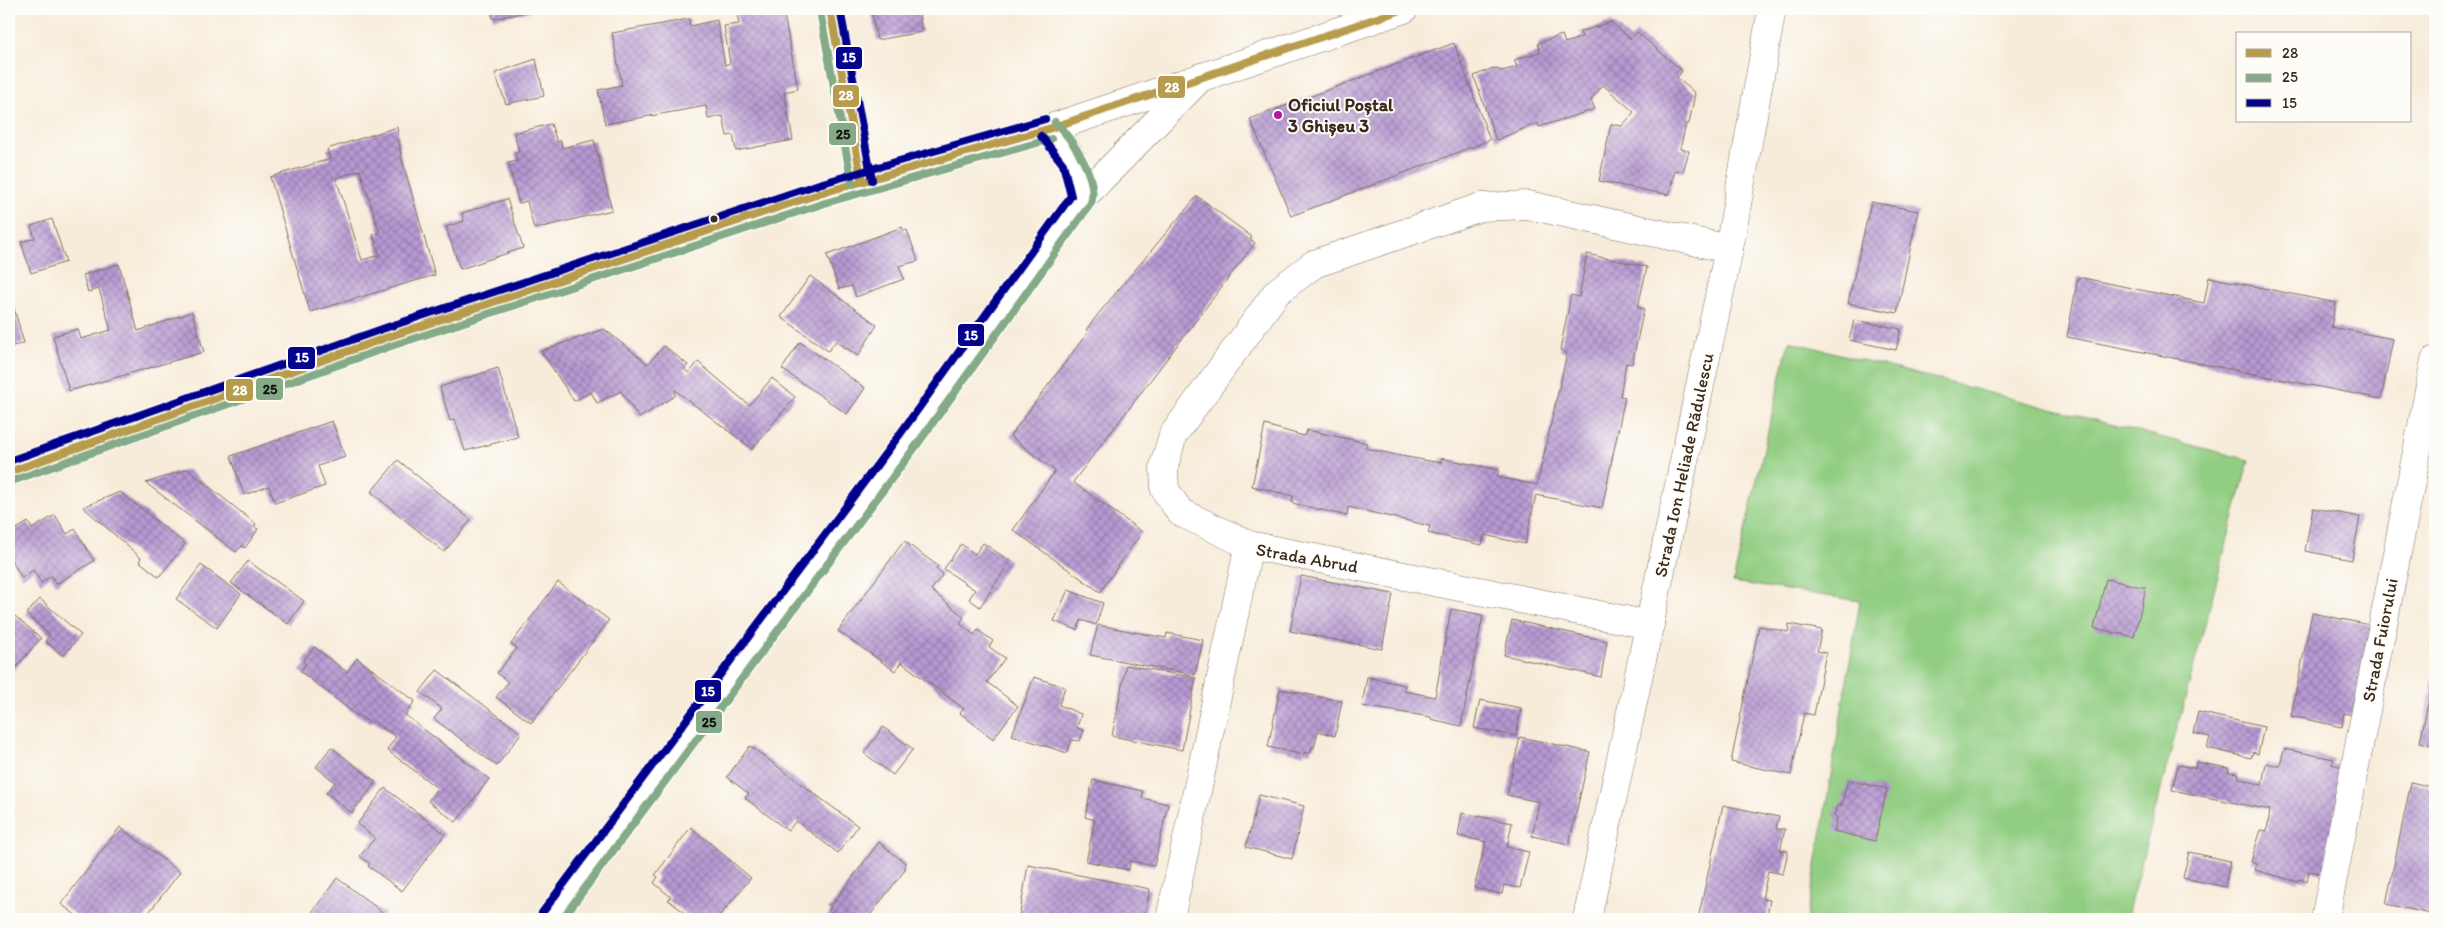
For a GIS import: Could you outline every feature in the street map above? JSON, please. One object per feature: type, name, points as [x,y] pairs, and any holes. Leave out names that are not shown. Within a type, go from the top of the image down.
[{"type":"street","points":[[830,9],[862,182]]},
{"type":"street","points":[[9,472],[388,337],[822,193],[1048,129],[1404,9]]},
{"type":"street","name":"Strada Ion Heliade Rădulescu","points":[[1587,919],[1729,249],[1772,9]]},
{"type":"street","points":[[550,919],[908,440],[1082,198],[1200,77]]},
{"type":"street","points":[[1048,129],[1064,144],[1077,167],[1082,198]]},
{"type":"street","points":[[1249,546],[1180,512],[1165,490],[1164,466],[1173,435],[1277,292],[1314,264],[1481,207],[1528,205],[1729,249]]},
{"type":"street","name":"Strada Fuiorului","points":[[2324,919],[2435,360]]},
{"type":"street","name":"Strada Abrud","points":[[1170,919],[1249,546],[1650,625]]},
{"type":"green space","points":[[1789,341],[2249,460],[2126,919],[1807,919],[1860,601],[1733,582]]},
{"type":"building","points":[[491,9],[536,9],[536,10],[493,19]]},
{"type":"building","points":[[736,9],[783,9],[798,89],[784,92],[793,140],[736,151],[733,135],[727,136],[723,116],[708,119],[706,106],[605,124],[598,90],[622,85],[612,33],[689,19],[690,26],[717,20],[725,65],[730,63],[724,26],[739,24]]},
{"type":"building","points":[[871,9],[918,9],[922,32],[877,40]]},
{"type":"building","points":[[1611,22],[1631,39],[1637,32],[1682,71],[1677,78],[1695,93],[1689,124],[1686,124],[1680,149],[1689,151],[1683,172],[1675,170],[1669,195],[1599,181],[1611,124],[1622,126],[1634,112],[1603,85],[1591,100],[1595,109],[1539,127],[1538,123],[1496,140],[1474,76],[1493,68],[1502,71],[1517,67],[1514,60],[1540,52],[1538,43],[1562,35],[1565,43],[1582,37],[1580,32]]},
{"type":"building","points":[[1454,43],[1490,140],[1291,216],[1250,119]]},
{"type":"building","points":[[536,59],[544,96],[506,104],[495,73]]},
{"type":"building","points":[[551,124],[557,142],[561,141],[562,148],[594,140],[612,210],[534,229],[527,201],[519,203],[508,163],[517,161],[515,153],[519,152],[514,133]]},
{"type":"building","points":[[397,127],[401,156],[435,275],[310,312],[270,177],[330,159],[327,149]],"holes":[[[360,170],[380,233],[373,235],[380,255],[362,260],[336,178]]]},
{"type":"building","points":[[1197,196],[1252,237],[1250,239],[1255,243],[1073,482],[1142,532],[1100,592],[1013,530],[1055,471],[1010,436],[1088,332],[1086,330],[1099,313]]},
{"type":"building","points":[[507,199],[523,248],[460,269],[446,227],[464,221],[462,213]]},
{"type":"building","points":[[1871,202],[1918,211],[1897,313],[1848,303]]},
{"type":"building","points":[[52,219],[66,262],[31,273],[21,242],[35,238],[31,226]]},
{"type":"building","points":[[902,227],[904,231],[907,230],[918,261],[899,266],[904,279],[856,297],[852,286],[839,289],[827,255]]},
{"type":"building","points":[[1587,254],[1647,267],[1638,307],[1644,309],[1632,364],[1626,363],[1620,396],[1625,397],[1602,508],[1536,495],[1525,544],[1484,535],[1482,545],[1428,533],[1430,526],[1348,507],[1347,516],[1292,503],[1293,496],[1252,486],[1265,425],[1304,436],[1307,430],[1367,443],[1365,448],[1401,456],[1441,463],[1441,458],[1499,470],[1497,477],[1537,485],[1567,353],[1560,350],[1571,295],[1579,297]]},
{"type":"building","points":[[119,264],[138,331],[192,312],[204,352],[69,391],[53,336],[78,329],[81,339],[111,330],[99,289],[88,292],[83,275]]},
{"type":"building","points":[[810,276],[877,325],[858,356],[836,341],[828,351],[781,317]]},
{"type":"building","points":[[2078,277],[2204,303],[2209,277],[2336,303],[2331,327],[2393,339],[2381,399],[2067,337]]},
{"type":"building","points":[[9,291],[24,343],[9,347]]},
{"type":"building","points":[[1854,320],[1901,329],[1896,350],[1849,340]]},
{"type":"building","points":[[604,329],[648,364],[664,346],[688,365],[684,369],[689,373],[698,362],[749,405],[772,378],[795,397],[752,449],[675,390],[675,396],[639,418],[621,391],[597,403],[591,392],[574,401],[541,351]]},
{"type":"building","points":[[800,342],[865,388],[847,414],[782,369]]},
{"type":"building","points":[[498,368],[518,437],[465,451],[455,419],[450,421],[440,387]]},
{"type":"building","points":[[332,421],[345,457],[318,466],[325,486],[275,503],[269,486],[244,495],[231,456]]},
{"type":"building","points":[[398,460],[471,520],[444,552],[371,492]]},
{"type":"building","points":[[187,469],[256,524],[254,527],[258,529],[245,548],[242,546],[236,552],[146,483]]},
{"type":"building","points":[[120,492],[185,544],[159,577],[139,561],[141,558],[83,507]]},
{"type":"building","points":[[2313,508],[2360,517],[2352,560],[2305,551]]},
{"type":"building","points":[[55,515],[67,534],[75,529],[94,561],[56,584],[51,576],[41,583],[33,570],[22,578],[9,556],[9,534],[28,522],[32,529]]},
{"type":"building","points":[[904,541],[938,566],[936,568],[943,574],[931,590],[964,617],[960,623],[974,635],[978,630],[993,641],[989,647],[1005,658],[987,682],[1018,706],[993,739],[960,713],[964,709],[901,662],[895,671],[838,631]]},
{"type":"building","points":[[983,543],[1010,561],[980,607],[969,599],[975,590],[944,569],[961,544],[975,554]]},
{"type":"building","points":[[248,561],[304,601],[288,624],[231,583]]},
{"type":"building","points":[[201,565],[241,594],[217,628],[176,599]]},
{"type":"building","points":[[1301,576],[1393,594],[1382,649],[1290,631]]},
{"type":"building","points":[[2106,579],[2146,588],[2134,637],[2094,628]]},
{"type":"building","points":[[558,582],[609,620],[531,723],[496,697],[508,682],[497,673],[517,648],[511,644]]},
{"type":"building","points":[[1068,590],[1103,603],[1096,625],[1081,620],[1077,630],[1054,621]]},
{"type":"building","points":[[40,599],[81,635],[63,656],[45,641],[50,635],[26,614]]},
{"type":"building","points":[[1451,609],[1483,615],[1461,726],[1431,719],[1431,717],[1362,706],[1367,677],[1405,685],[1404,691],[1435,697]]},
{"type":"building","points":[[9,611],[41,638],[9,676]]},
{"type":"building","points":[[2312,613],[2375,626],[2357,716],[2344,713],[2342,727],[2291,716]]},
{"type":"building","points":[[1512,620],[1607,641],[1601,677],[1504,655]]},
{"type":"building","points":[[1789,624],[1822,630],[1817,651],[1826,653],[1814,715],[1804,713],[1791,775],[1731,762],[1759,626],[1788,632]]},
{"type":"building","points":[[1098,625],[1166,638],[1167,633],[1203,640],[1195,675],[1090,655]]},
{"type":"building","points":[[314,647],[347,672],[357,658],[415,701],[405,715],[489,779],[456,822],[428,801],[437,788],[387,750],[396,737],[373,721],[371,723],[355,714],[300,671],[306,664],[303,661]]},
{"type":"building","points":[[1126,665],[1196,678],[1182,750],[1112,736]]},
{"type":"building","points":[[437,670],[521,733],[497,766],[434,719],[442,709],[420,692]]},
{"type":"building","points":[[2435,670],[2435,746],[2420,742]]},
{"type":"building","points":[[1034,677],[1065,687],[1059,705],[1081,714],[1077,728],[1084,730],[1080,741],[1072,740],[1067,753],[1012,735]]},
{"type":"building","points":[[1280,689],[1342,701],[1335,736],[1318,731],[1314,748],[1312,747],[1310,753],[1304,752],[1304,755],[1268,747]]},
{"type":"building","points":[[1480,700],[1521,708],[1516,736],[1474,728]]},
{"type":"building","points":[[2198,712],[2264,727],[2258,754],[2253,752],[2251,758],[2207,748],[2210,737],[2193,733]]},
{"type":"building","points":[[883,727],[913,749],[893,775],[864,753]]},
{"type":"building","points":[[1520,737],[1590,752],[1569,844],[1532,836],[1539,802],[1507,795]]},
{"type":"building","points":[[750,746],[858,826],[838,853],[796,821],[788,831],[745,798],[749,794],[727,777]]},
{"type":"building","points":[[331,747],[376,782],[352,813],[326,793],[335,782],[316,767]]},
{"type":"building","points":[[2284,749],[2334,759],[2332,764],[2345,768],[2323,874],[2309,871],[2307,881],[2298,879],[2298,882],[2255,870],[2257,863],[2251,861],[2261,830],[2267,831],[2270,810],[2172,790],[2178,765],[2195,768],[2196,762],[2229,768],[2228,772],[2238,773],[2239,778],[2262,785],[2266,763],[2280,766]]},
{"type":"building","points":[[1093,780],[1143,791],[1142,798],[1168,804],[1154,866],[1130,861],[1129,870],[1086,861],[1095,820],[1085,817]]},
{"type":"building","points":[[1848,780],[1887,789],[1875,841],[1834,831],[1837,817],[1834,816],[1837,805],[1841,806]]},
{"type":"building","points":[[2411,782],[2435,788],[2435,915],[2386,904]]},
{"type":"building","points":[[385,788],[445,834],[402,891],[368,866],[370,864],[360,856],[375,838],[357,824]]},
{"type":"building","points":[[1259,795],[1304,806],[1292,859],[1246,847]]},
{"type":"building","points":[[1723,805],[1779,817],[1776,829],[1785,829],[1780,851],[1788,851],[1783,874],[1768,871],[1762,899],[1770,900],[1766,919],[1698,919]]},
{"type":"building","points":[[1462,813],[1512,823],[1507,847],[1529,852],[1520,888],[1504,885],[1502,894],[1474,888],[1486,842],[1458,836]]},
{"type":"building","points":[[120,827],[180,872],[144,919],[81,919],[61,904]]},
{"type":"building","points":[[691,827],[751,878],[717,919],[693,919],[668,900],[671,897],[654,883],[658,877],[655,875]]},
{"type":"building","points":[[879,842],[905,863],[905,870],[867,919],[825,919],[831,912],[828,910]]},
{"type":"building","points":[[2189,852],[2230,861],[2225,887],[2183,878]]},
{"type":"building","points":[[1028,865],[1150,889],[1144,919],[1019,919]]},
{"type":"building","points":[[337,878],[385,914],[381,919],[316,919],[310,915]]},
{"type":"transit line","name":"28","points":[[830,9],[862,182]]},
{"type":"transit line","name":"15","points":[[840,9],[872,180]]},
{"type":"transit line","name":"28","points":[[9,472],[388,337],[822,193],[1048,129],[1404,9]]},
{"type":"transit line","name":"25","points":[[820,11],[852,184]]},
{"type":"transit line","name":"15","points":[[9,461],[385,328],[819,184],[1045,119]]},
{"type":"transit line","name":"25","points":[[562,919],[916,446],[1091,203],[1091,182],[1088,171],[1069,138],[1055,122]]},
{"type":"transit line","name":"15","points":[[542,913],[900,434],[1071,196],[1063,164],[1041,136]]},
{"type":"transit line","name":"25","points":[[12,481],[391,346],[825,203],[1051,139]]},
{"type":"place","name":"Oficiul Poștal 3 Ghișeu 3","points":[[1278,115]]}]
